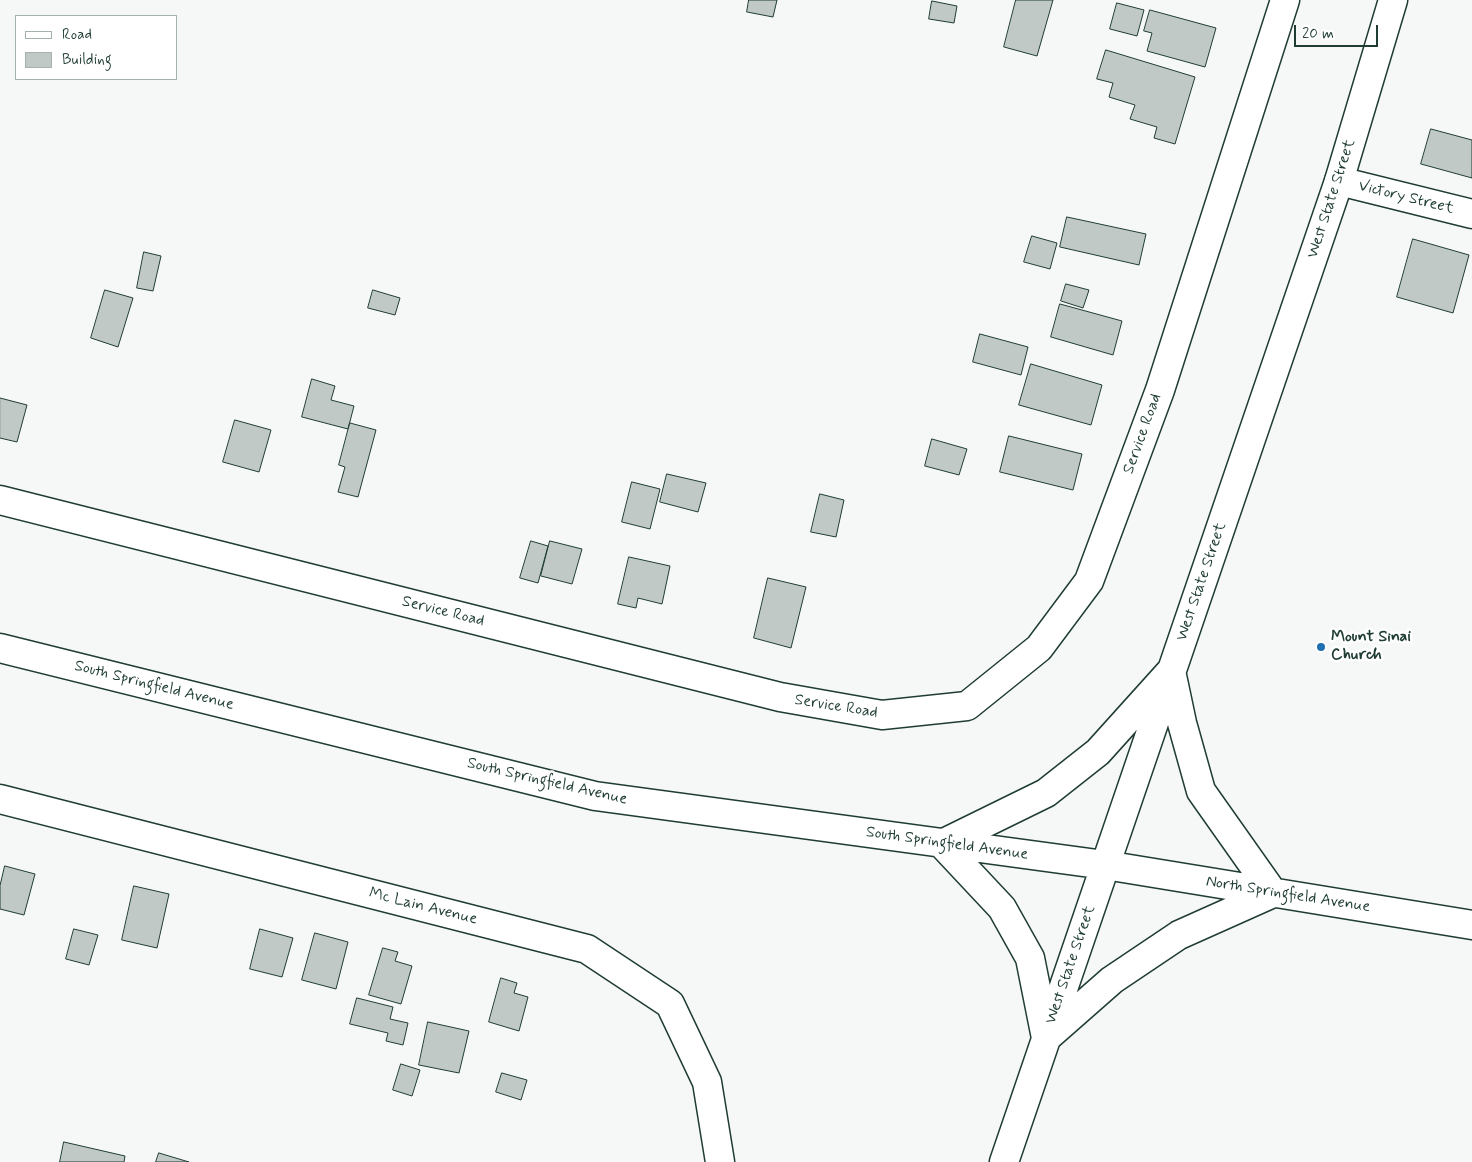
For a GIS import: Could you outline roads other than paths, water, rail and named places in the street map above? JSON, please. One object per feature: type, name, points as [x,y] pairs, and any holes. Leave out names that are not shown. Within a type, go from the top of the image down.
[{"type":"main road","name":"Service Road","points":[[0,500],[780,698],[882,715],[967,706],[1038,648],[1090,581],[1160,390],[1285,0]]},
{"type":"main road","name":"West State Street","points":[[1004,1162],[1339,181],[1393,0]]},
{"type":"main road","name":"Victory Street","points":[[1339,181],[1472,214]]},
{"type":"main road","name":"South Springfield Avenue","points":[[0,648],[595,796],[1105,865]]},
{"type":"main road","points":[[1171,671],[1182,723],[1202,791],[1273,893],[1179,935],[1112,980],[1046,1038],[1030,958],[1002,908],[942,844],[1046,793],[1098,752],[1171,671]]},
{"type":"main road","name":"Mc Lain Avenue","points":[[0,800],[587,949],[670,1004],[708,1082],[720,1162]]},
{"type":"main road","name":"North Springfield Avenue","points":[[1105,865],[1472,925]]},
{"type":"place","name":"Mount Sinai Church","points":[[1321,647]]}]
